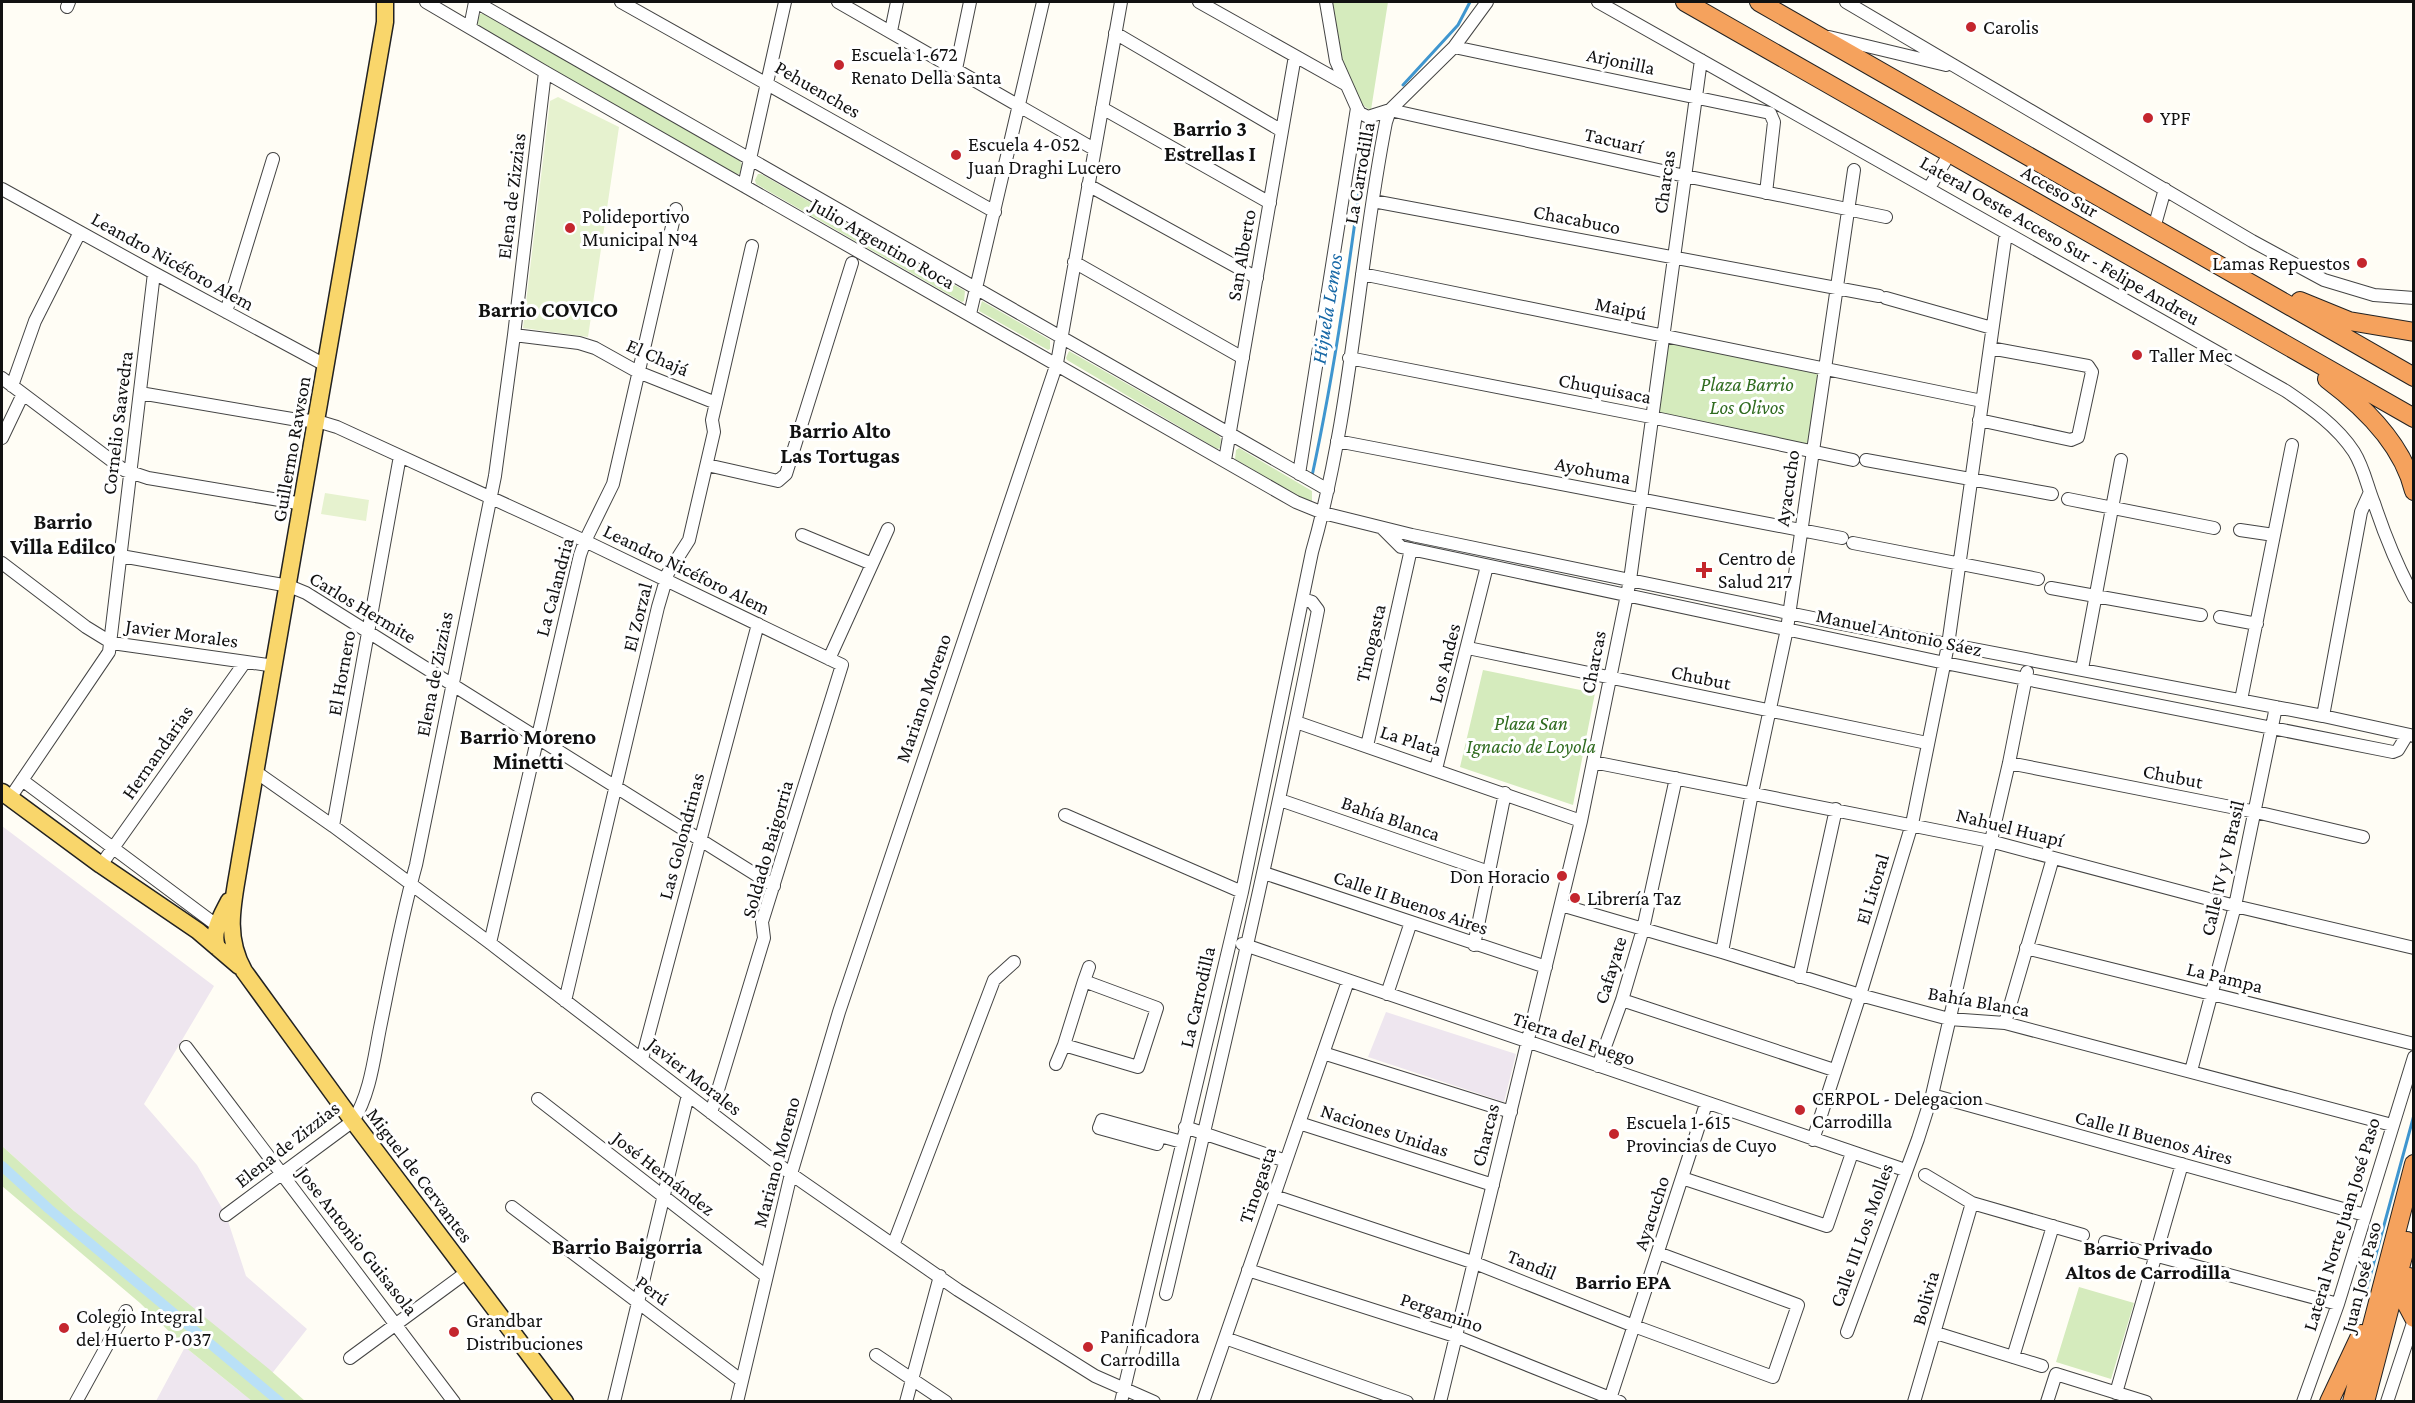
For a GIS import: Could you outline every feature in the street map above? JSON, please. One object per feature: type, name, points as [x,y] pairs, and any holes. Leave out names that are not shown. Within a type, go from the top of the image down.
[{"type":"highway","name":"Acceso Sur","points":[[1685,2],[2414,418]]},
{"type":"highway","name":"Acceso Sur","points":[[1759,2],[2414,377]]},
{"type":"highway","points":[[2103,241],[2187,297],[2314,370],[2342,390],[2372,419],[2386,437],[2411,479],[2414,491]]},
{"type":"highway","points":[[2226,269],[2349,321],[2414,332]]},
{"type":"highway","name":"Juan José Paso","points":[[2352,1401],[2414,1164]]},
{"type":"highway","name":"Juan José Paso","points":[[2365,1401],[2414,1214]]},
{"type":"highway","points":[[2414,1257],[2405,1294],[2407,1309],[2414,1319]]},
{"type":"highway","points":[[2329,1401],[2368,1317],[2389,1263]]},
{"type":"main road","name":"Guillermo Rawson","points":[[216,933],[237,884],[327,366],[385,22],[386,2]]},
{"type":"main road","name":"Guillermo Rawson","points":[[385,22],[391,2]]},
{"type":"main road","name":"Miguel de Cervantes","points":[[6,795],[101,865],[216,933],[353,1121],[565,1401]]},
{"type":"street","name":"Julio Argentino Roca","points":[[426,2],[1296,501],[1323,513]]},
{"type":"street","name":"Julio Argentino Roca","points":[[476,2],[1328,490]]},
{"type":"street","points":[[470,27],[476,2]]},
{"type":"street","name":"Pehuenches","points":[[621,2],[995,213]]},
{"type":"street","points":[[744,186],[784,5],[772,2]]},
{"type":"street","points":[[838,2],[1094,149]]},
{"type":"street","points":[[891,32],[897,2]]},
{"type":"street","points":[[956,69],[970,2]]},
{"type":"street","points":[[970,315],[1043,2]]},
{"type":"street","name":"Mariano Moreno","points":[[737,1401],[791,1174],[873,906],[1057,363],[1121,2]]},
{"type":"street","points":[[1199,2],[1345,84]]},
{"type":"street","name":"La Carrodilla","points":[[1326,2],[1336,61],[1357,108],[1364,116],[1370,117],[1390,110],[1454,47],[1487,2]]},
{"type":"street","name":"Lateral Oeste Acceso Sur - Felipe Andreu","points":[[1598,2],[2286,391],[2316,411],[2354,452],[2362,467],[2394,558],[2414,597]]},
{"type":"street","points":[[1846,2],[2252,241],[2324,280],[2374,295],[2414,298]]},
{"type":"street","points":[[1115,33],[1282,130]]},
{"type":"street","points":[[1813,33],[1959,69]]},
{"type":"street","name":"Arjonilla","points":[[1454,47],[1770,113],[1774,122],[1766,193]]},
{"type":"street","name":"San Alberto","points":[[1225,460],[1295,56]]},
{"type":"street","name":"Charcas","points":[[1440,1401],[1581,820],[1630,580],[1701,60]]},
{"type":"street","name":"Elena de Zizzias","points":[[226,1215],[353,1121],[358,1113],[370,1074],[416,865],[495,476],[545,72]]},
{"type":"street","points":[[1102,108],[1270,203]]},
{"type":"street","name":"La Carrodilla","points":[[1299,474],[1357,108]]},
{"type":"street","name":"La Carrodilla","points":[[1122,1396],[1242,892],[1312,552],[1328,490],[1379,158],[1390,110]]},
{"type":"street","name":"Tacuarí","points":[[1390,110],[1685,176],[1886,217]]},
{"type":"street","points":[[1929,188],[1950,153]]},
{"type":"street","points":[[226,312],[273,159]]},
{"type":"street","name":"Ayacucho","points":[[1722,952],[1752,793],[1790,613],[1823,369],[1854,170]]},
{"type":"street","points":[[1088,185],[1257,278]]},
{"type":"street","name":"Leandro Nicéforo Alem","points":[[2,189],[327,366]]},
{"type":"street","points":[[2154,228],[2165,189]]},
{"type":"street","name":"Chacabuco","points":[[1373,201],[1836,287],[1883,297],[1992,328]]},
{"type":"street","name":"La Calandria","points":[[490,943],[585,541],[613,484],[676,209]]},
{"type":"street","points":[[12,386],[35,321],[81,232]]},
{"type":"street","name":"El Litoral","points":[[1813,1140],[1912,824],[1948,645],[2007,233]]},
{"type":"street","name":"El Zorzal","points":[[565,1001],[668,573],[689,540],[714,432],[712,420],[752,246]]},
{"type":"street","points":[[1074,262],[1243,358]]},
{"type":"street","points":[[706,465],[778,481],[786,474],[852,263]]},
{"type":"street","name":"Cornelio Saavedra","points":[[6,795],[22,780],[105,659],[112,643],[154,273]]},
{"type":"street","name":"Maipú","points":[[1362,274],[1982,401]]},
{"type":"street","name":"El Chajá","points":[[514,336],[579,343],[595,348],[638,372],[716,403]]},
{"type":"street","points":[[1979,420],[2071,440],[2078,436],[2092,372],[2088,366],[1990,348]]},
{"type":"street","name":"Chuquisaca","points":[[1349,358],[1812,451],[2052,494]]},
{"type":"street","points":[[2,378],[130,473],[303,504]]},
{"type":"street","name":"Leandro Nicéforo Alem","points":[[140,393],[298,420],[317,421],[337,427],[585,541],[842,664]]},
{"type":"street","points":[[2,438],[23,394]]},
{"type":"street","name":"Ayohuma","points":[[1337,441],[1800,530],[2038,579]]},
{"type":"street","points":[[2241,700],[2292,446]]},
{"type":"street","name":"El Hornero","points":[[333,826],[400,456]]},
{"type":"street","points":[[2082,669],[2121,460]]},
{"type":"street","points":[[2323,716],[2361,512],[2370,492]]},
{"type":"street","points":[[2068,499],[2214,528]]},
{"type":"street","name":"Manuel Antonio Sáez","points":[[1323,513],[1382,528],[1790,613],[2323,716],[2410,735],[2398,750],[2393,752],[1945,663],[1411,549],[1398,545],[1382,528]]},
{"type":"street","points":[[829,659],[888,529]]},
{"type":"street","points":[[2240,530],[2274,536]]},
{"type":"street","points":[[802,535],[872,564]]},
{"type":"street","name":"Tinogasta","points":[[1367,746],[1411,549]]},
{"type":"street","name":"Carlos Hermite","points":[[121,556],[289,586],[306,593],[774,886]]},
{"type":"street","name":"Javier Morales","points":[[2,563],[86,627],[112,643],[275,666]]},
{"type":"street","name":"Los Andes","points":[[1436,769],[1487,566]]},
{"type":"street","points":[[2051,588],[2201,615]]},
{"type":"street","name":"La Carrodilla","points":[[1166,1294],[1248,946],[1296,722],[1318,610],[1312,602],[1303,599]]},
{"type":"street","points":[[2220,617],[2257,624]]},
{"type":"street","name":"Las Golondrinas","points":[[642,1059],[758,624]]},
{"type":"street","name":"Chubut","points":[[1468,648],[1927,743]]},
{"type":"street","name":"Calle III Los Molles","points":[[1847,1332],[1932,1095],[2009,764],[2029,661]]},
{"type":"street","name":"Hernandarias","points":[[101,865],[245,662]]},
{"type":"street","name":"Soldado Baigorria","points":[[711,1113],[764,938],[762,922],[842,664]]},
{"type":"street","name":"Calle IV y V Brasil","points":[[2191,1071],[2235,906],[2276,707]]},
{"type":"street","name":"La Plata","points":[[1296,722],[1581,820]]},
{"type":"street","name":"Nahuel Huapí","points":[[1593,762],[1990,841],[2235,906],[2414,948]]},
{"type":"street","name":"Chubut","points":[[2009,764],[2256,812],[2364,837]]},
{"type":"street","name":"Javier Morales","points":[[256,772],[333,826],[490,943],[791,1174],[958,1290],[1122,1396],[1154,1401]]},
{"type":"street","name":"Cafayate","points":[[1598,1066],[1622,1000],[1643,929],[1676,778]]},
{"type":"street","points":[[22,780],[113,848],[216,933]]},
{"type":"street","points":[[1474,945],[1505,793]]},
{"type":"street","name":"Bahía Blanca","points":[[1280,800],[1489,873]]},
{"type":"street","points":[[1799,977],[1836,809]]},
{"type":"street","points":[[1065,815],[1242,892]]},
{"type":"street","points":[[2005,1023],[2052,858]]},
{"type":"street","name":"Calle II Buenos Aires","points":[[1264,873],[1474,945],[1546,967]]},
{"type":"street","name":"Bahía Blanca","points":[[1561,905],[1860,995],[1949,1019],[2005,1023],[2392,1125]]},
{"type":"street","points":[[1387,994],[1412,922]]},
{"type":"street","name":"Tierra del Fuego","points":[[1230,941],[1905,1170]]},
{"type":"street","name":"La Pampa","points":[[2026,948],[2414,1044]]},
{"type":"street","points":[[894,1244],[994,980],[1014,962]]},
{"type":"street","points":[[1056,1064],[1089,967]]},
{"type":"street","points":[[1064,1045],[1138,1067],[1157,1008],[1084,981]]},
{"type":"street","name":"Tinogasta","points":[[1203,1401],[1348,981]]},
{"type":"street","points":[[1622,1000],[1834,1070]]},
{"type":"street","name":"Jose Antonio Guisasola","points":[[186,1047],[454,1401]]},
{"type":"street","points":[[1323,1053],[1510,1112]]},
{"type":"street","name":"Lateral Norte Juan José Paso","points":[[2303,1401],[2338,1304],[2414,1057]]},
{"type":"street","points":[[614,1401],[688,1095]]},
{"type":"street","name":"Calle II Buenos Aires","points":[[1932,1095],[2365,1215]]},
{"type":"street","name":"José Hernández","points":[[538,1099],[766,1276]]},
{"type":"street","name":"Ayacucho","points":[[1613,1400],[1634,1326],[1706,1104]]},
{"type":"street","name":"Naciones Unidas","points":[[1299,1123],[1493,1185]]},
{"type":"street","points":[[1185,1127],[1286,1161]]},
{"type":"street","points":[[1159,1136],[1182,1142]]},
{"type":"street","points":[[1682,1178],[1827,1226],[1852,1153]]},
{"type":"street","points":[[2116,1393],[2182,1164]]},
{"type":"street","points":[[1925,1175],[1972,1203],[2083,1235]]},
{"type":"street","name":"Tandil","points":[[1274,1197],[1474,1263],[1634,1326],[1773,1377],[1798,1305],[1658,1253]]},
{"type":"street","name":"Bolivia","points":[[1914,1401],[1936,1333],[1972,1203]]},
{"type":"street","name":"Perú","points":[[512,1207],[742,1381]]},
{"type":"street","points":[[2013,1357],[2053,1226]]},
{"type":"street","points":[[2105,1242],[2338,1304]]},
{"type":"street","name":"Pergamino","points":[[1248,1270],[1455,1336],[1613,1400]]},
{"type":"street","points":[[350,1358],[467,1272]]},
{"type":"street","points":[[906,1401],[940,1276]]},
{"type":"street","points":[[76,1401],[126,1311]]},
{"type":"street","points":[[2387,1401],[2410,1338],[2414,1319]]},
{"type":"street","points":[[1936,1333],[2042,1366]]},
{"type":"street","points":[[1225,1338],[1407,1401]]},
{"type":"street","points":[[876,1355],[946,1401]]},
{"type":"street","points":[[2047,1401],[2056,1374],[2146,1401]]},
{"type":"shaded area","points":[[2,826],[214,986],[144,1104],[197,1165],[226,1215],[246,1276],[307,1329],[252,1401],[156,1401],[185,1347],[242,1393],[74,1211],[2,1146]]},
{"type":"shaded area","points":[[1386,1012],[1516,1054],[1504,1102],[1368,1057]]},
{"type":"green space","points":[[1331,2],[1388,2],[1371,110],[1362,104],[1348,78]]},
{"type":"green space","points":[[484,13],[740,161],[742,165],[740,173],[737,175],[478,26],[476,22],[480,14]]},
{"type":"green space","name":"Polideportivo Municipal Nº4","points":[[558,97],[619,127],[588,337],[523,328],[550,101]]},
{"type":"green space","points":[[758,174],[965,291],[964,301],[962,302],[756,184]]},
{"type":"green space","points":[[982,301],[1050,340],[1050,349],[1048,350],[979,311]]},
{"type":"green space","name":"Plaza Barrio Los Olivos","points":[[1663,336],[1823,369],[1812,451],[1651,417]]},
{"type":"green space","points":[[1069,351],[1219,436],[1220,448],[1217,449],[1067,360]]},
{"type":"green space","points":[[1239,448],[1312,491],[1312,502],[1309,503],[1235,459],[1236,450]]},
{"type":"green space","points":[[325,493],[369,500],[366,521],[321,514]]},
{"type":"green space","name":"Plaza San Ignacio de Loyola","points":[[1483,670],[1595,693],[1573,805],[1460,767]]},
{"type":"green space","points":[[2,1146],[74,1211],[269,1369],[305,1401],[252,1401],[185,1347],[140,1303],[2,1186]]},
{"type":"green space","points":[[2079,1287],[2134,1303],[2111,1379],[2056,1362]]},
{"type":"waterway","name":"Hijuela Lemos","points":[[1403,85],[1458,25],[1470,2]]},
{"type":"waterway","name":"Hijuela Lemos","points":[[1312,476],[1336,351],[1366,140]]},
{"type":"waterway","points":[[2356,1328],[2414,1115]]},
{"type":"waterway","points":[[2,1166],[49,1209],[280,1402]]},
{"type":"place","name":"Carolis","points":[[1971,27]]},
{"type":"place","name":"Escuela 1-672 Renato Della Santa","points":[[839,65]]},
{"type":"place","name":"YPF","points":[[2148,118]]},
{"type":"place","name":"Escuela 4-052 Juan Draghi Lucero","points":[[956,155]]},
{"type":"place","name":"Polideportivo Municipal Nº4","points":[[570,228]]},
{"type":"place","name":"Lamas Repuestos","points":[[2362,263]]},
{"type":"place","name":"Taller Mec","points":[[2137,355]]},
{"type":"place","name":"Centro de Salud 217","points":[[1704,570]]},
{"type":"place","name":"Don Horacio","points":[[1562,876]]},
{"type":"place","name":"Librería Taz","points":[[1575,898]]},
{"type":"place","name":"CERPOL - Delegacion Carrodilla","points":[[1800,1110]]},
{"type":"place","name":"Escuela 1-615 Provincias de Cuyo","points":[[1614,1134]]},
{"type":"place","name":"Colegio Integral del Huerto P-037","points":[[64,1328]]},
{"type":"place","name":"Grandbar Distribuciones","points":[[454,1332]]},
{"type":"place","name":"Panificadora Carrodilla","points":[[1088,1347]]},
{"type":"district","name":"Barrio 3 Estrellas I","points":[[1210,140]]},
{"type":"district","name":"Barrio COVICO","points":[[548,309]]},
{"type":"district","name":"Barrio Alto Las Tortugas","points":[[840,443]]},
{"type":"district","name":"Barrio Villa Edilco","points":[[63,534]]},
{"type":"district","name":"Barrio Moreno Minetti","points":[[528,748]]},
{"type":"district","name":"Barrio Baigorria","points":[[627,1246]]},
{"type":"district","name":"Barrio Privado Altos de Carrodilla","points":[[2148,1260]]},
{"type":"district","name":"Barrio EPA","points":[[1623,1282]]}]
